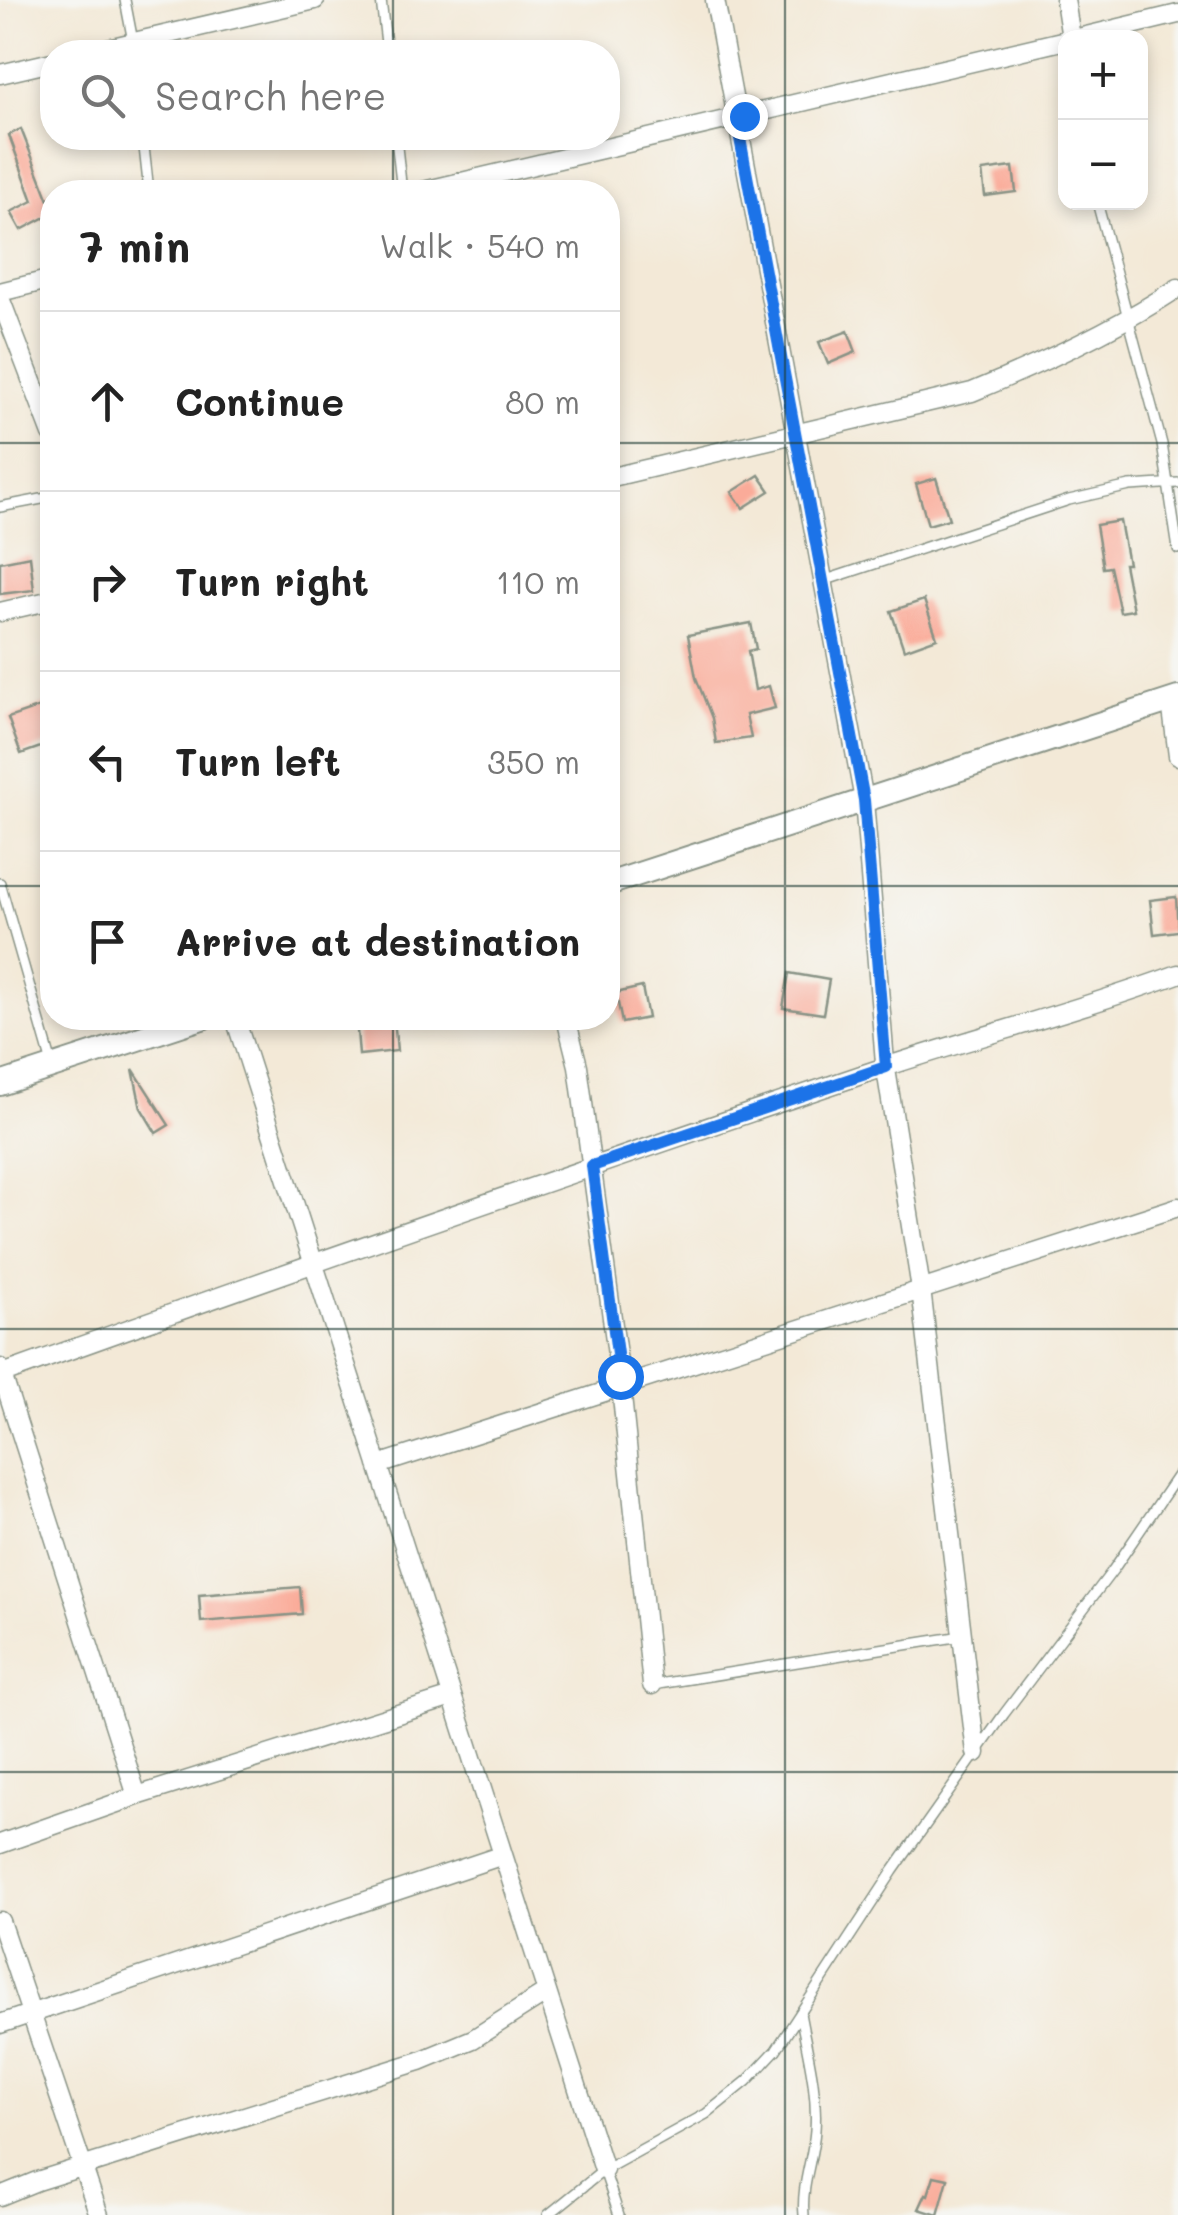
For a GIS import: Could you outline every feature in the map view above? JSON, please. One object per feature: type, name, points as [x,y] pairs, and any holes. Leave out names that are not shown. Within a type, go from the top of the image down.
[{"type":"street","points":[[161,40],[315,0]]},
{"type":"street","points":[[715,0],[864,800],[886,1067],[921,1290],[976,1753]]},
{"type":"street","points":[[1065,0],[1071,30]]},
{"type":"street","points":[[1107,30],[1178,14]]},
{"type":"street","points":[[620,145],[1058,41]]},
{"type":"street","points":[[0,74],[40,65]]},
{"type":"street","points":[[471,180],[597,150]]},
{"type":"street","points":[[40,283],[0,295],[40,402]]},
{"type":"street","points":[[620,475],[972,392],[1026,370],[1178,288]]},
{"type":"street","points":[[0,612],[40,603]]},
{"type":"street","points":[[620,880],[1174,699],[1178,756]]},
{"type":"street","points":[[137,1796],[1,1372],[592,1166],[1178,974]]},
{"type":"street","points":[[0,1084],[166,1030]]},
{"type":"street","points":[[239,1030],[604,2170]]},
{"type":"street","points":[[569,1030],[578,1066],[621,1387],[652,1684]]},
{"type":"street","points":[[378,1466],[1178,1207]]},
{"type":"street","points":[[0,1844],[137,1796],[452,1697]]},
{"type":"street","points":[[0,2024],[503,1855]]},
{"type":"street","points":[[0,1921],[98,2215]]},
{"type":"street","points":[[0,2196],[420,2061],[473,2039],[546,1992]]},
{"type":"lane","points":[[125,0],[133,40]]},
{"type":"lane","points":[[381,0],[385,40]]},
{"type":"lane","points":[[144,150],[148,180]]},
{"type":"lane","points":[[397,150],[401,180]]},
{"type":"lane","points":[[1099,210],[1173,484],[1178,549]]},
{"type":"lane","points":[[824,581],[1069,500],[1130,486],[1173,484]]},
{"type":"lane","points":[[0,507],[40,499]]},
{"type":"lane","points":[[0,883],[40,1022]]},
{"type":"lane","points":[[42,1030],[53,1067]]},
{"type":"lane","points":[[548,2215],[604,2170],[706,2114],[748,2081],[776,2050],[976,1753],[1178,1476]]},
{"type":"lane","points":[[652,1684],[962,1636]]},
{"type":"lane","points":[[800,2014],[816,2099],[815,2136],[802,2197],[804,2215]]},
{"type":"lane","points":[[604,2170],[619,2215]]},
{"type":"building","points":[[21,129],[41,180],[40,220],[21,230],[11,212],[33,201],[9,135]]},
{"type":"building","points":[[1013,167],[1016,192],[985,196],[982,171]]},
{"type":"building","points":[[848,331],[856,352],[828,364],[819,342]]},
{"type":"building","points":[[759,475],[770,491],[743,508],[732,492]]},
{"type":"building","points":[[936,478],[949,519],[928,525],[916,484]]},
{"type":"building","points":[[1120,521],[1133,610],[1120,612],[1110,567],[1103,568],[1096,525]]},
{"type":"building","points":[[30,556],[34,590],[0,594],[0,562]]},
{"type":"building","points":[[924,600],[937,638],[904,650],[891,611]]},
{"type":"building","points":[[751,623],[756,649],[748,651],[755,690],[769,686],[775,708],[746,715],[751,738],[716,743],[712,718],[696,678],[688,635]]},
{"type":"building","points":[[40,707],[40,747],[21,754],[8,718]]},
{"type":"building","points":[[1176,897],[1178,931],[1154,934],[1150,900]]},
{"type":"building","points":[[789,973],[829,980],[823,1014],[783,1008]]},
{"type":"building","points":[[642,987],[648,1018],[622,1023],[620,992]]},
{"type":"building","points":[[357,1030],[395,1030],[397,1051],[359,1055]]},
{"type":"building","points":[[133,1069],[169,1125],[156,1133],[141,1108]]},
{"type":"building","points":[[300,1587],[302,1614],[201,1622],[199,1595]]},
{"type":"building","points":[[934,2176],[948,2179],[938,2215],[919,2209]]},
{"type":"route","points":[[620,1376],[592,1166],[886,1067],[864,800],[736,117],[744,116]]}]
